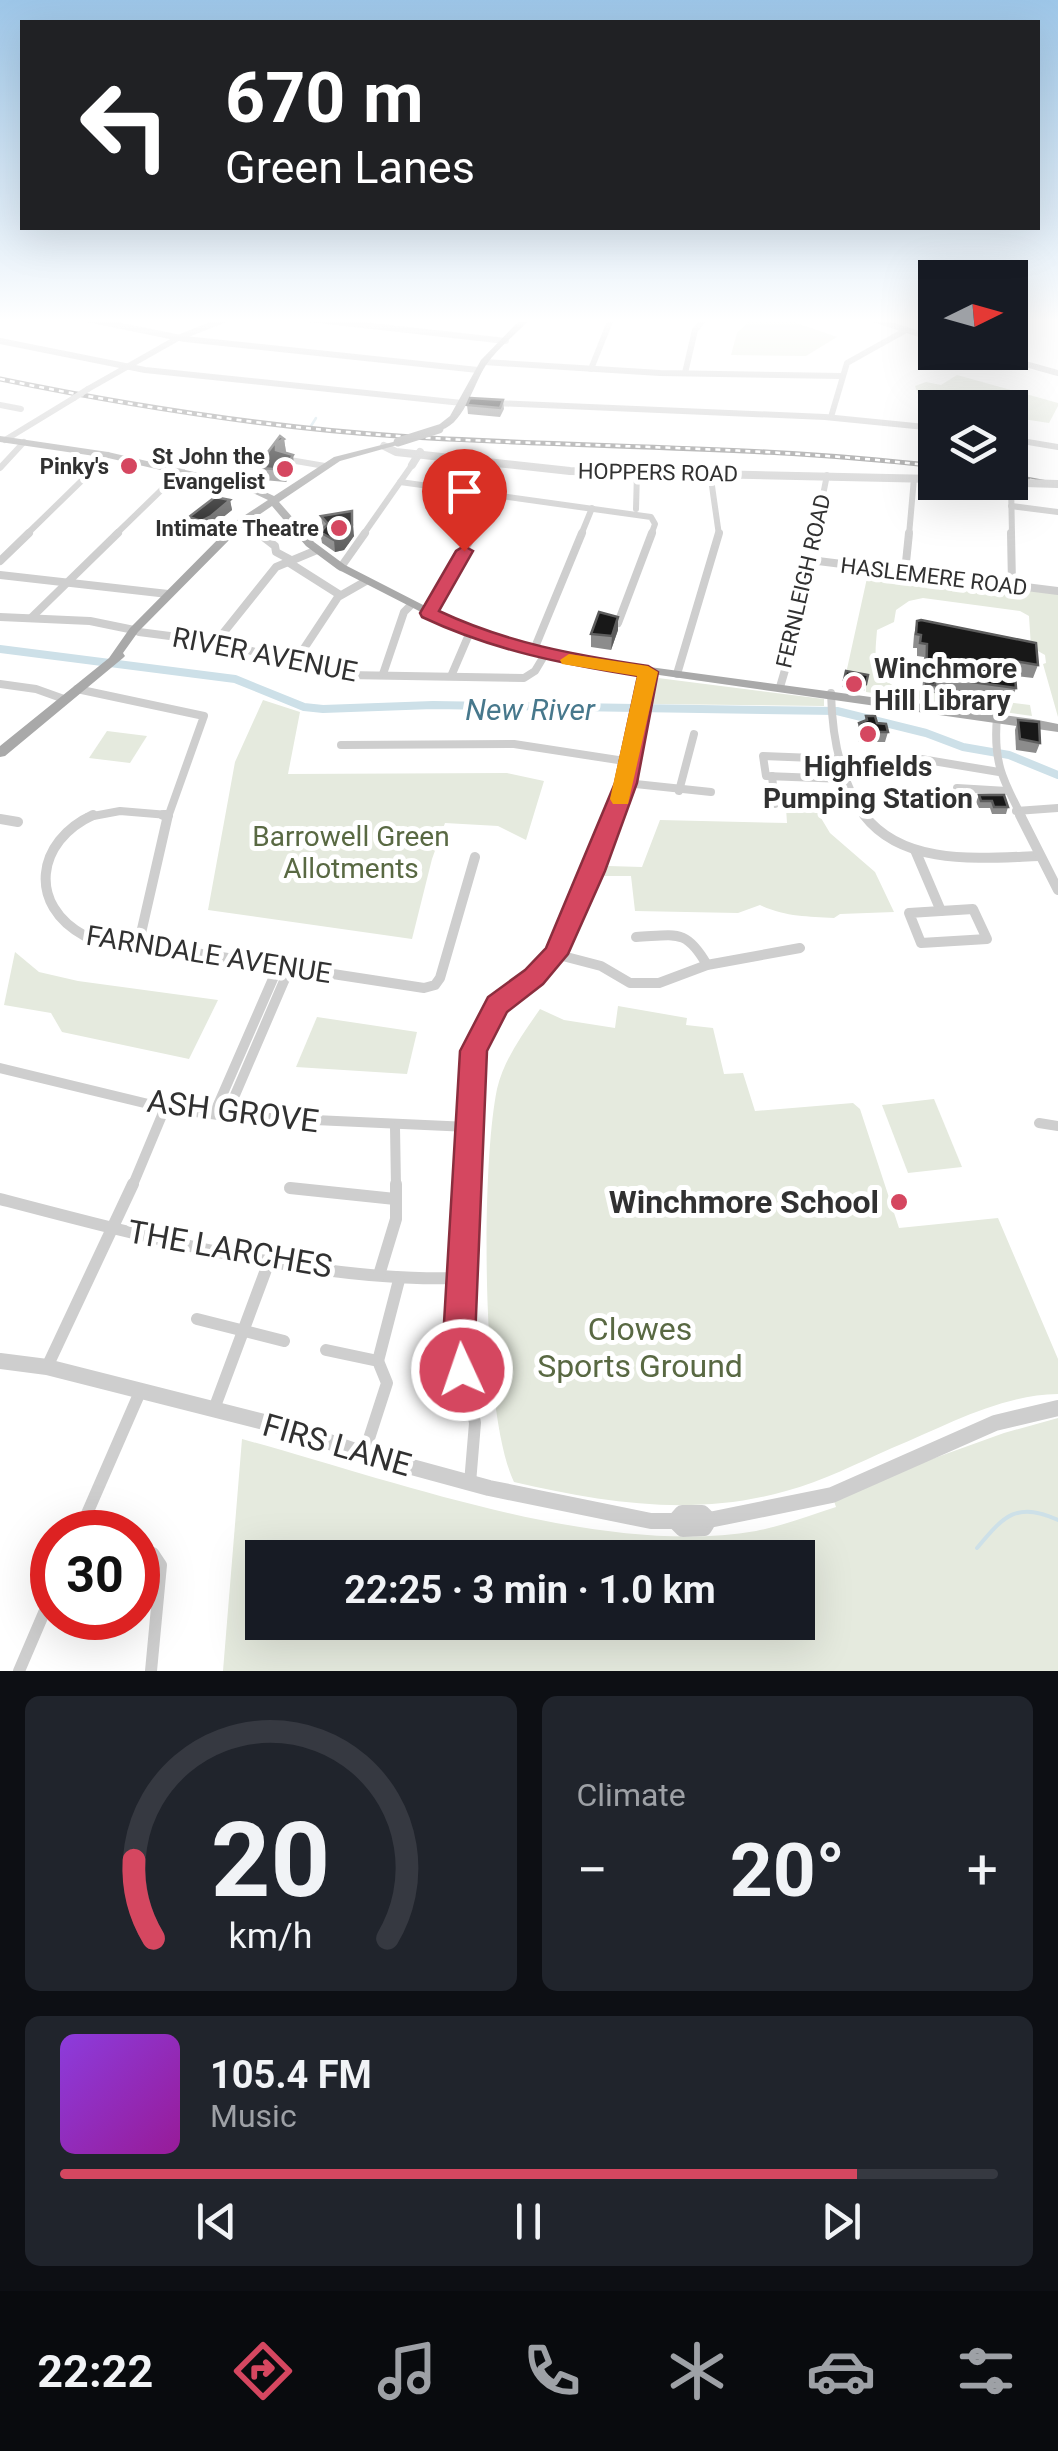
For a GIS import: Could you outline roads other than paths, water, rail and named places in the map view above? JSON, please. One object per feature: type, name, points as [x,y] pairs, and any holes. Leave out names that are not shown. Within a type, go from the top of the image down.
[{"type":"main road","points":[[0,753],[111,660],[168,594],[269,497],[325,466],[439,429],[454,418],[465,397]]},
{"type":"main road","points":[[2,440],[182,470],[269,497],[318,550],[342,567],[470,632],[538,654],[780,687],[831,699],[997,717],[1058,728]]},
{"type":"street","points":[[2,440],[76,397]]},
{"type":"street","points":[[414,397],[476,401]]},
{"type":"street","points":[[831,417],[836,397]]},
{"type":"street","points":[[488,402],[831,417],[918,426]]},
{"type":"street","points":[[0,404],[21,409]]},
{"type":"street","points":[[0,468],[24,442]]},
{"type":"street","points":[[1028,442],[1058,447]]},
{"type":"street","name":"HOPPERS ROAD","points":[[384,446],[396,452],[551,470],[918,478]]},
{"type":"street","points":[[342,567],[420,452]]},
{"type":"street","points":[[0,562],[108,455]]},
{"type":"street","points":[[284,459],[325,466]]},
{"type":"street","points":[[32,618],[182,470]]},
{"type":"street","points":[[636,509],[637,472]]},
{"type":"street","points":[[677,674],[720,531],[710,472]]},
{"type":"street","name":"FERNLEIGH ROAD","points":[[780,687],[827,475]]},
{"type":"street","points":[[905,572],[914,478]]},
{"type":"street","points":[[401,480],[647,516],[655,523],[618,623]]},
{"type":"street","points":[[1028,484],[1058,484]]},
{"type":"street","points":[[429,613],[495,495]]},
{"type":"street","points":[[1011,500],[1012,584]]},
{"type":"street","points":[[1011,506],[1058,512]]},
{"type":"street","points":[[538,654],[592,508]]},
{"type":"street","points":[[262,536],[275,546],[276,552],[340,595]]},
{"type":"street","points":[[216,642],[276,568],[318,550]]},
{"type":"street","name":"HASLEMERE ROAD","points":[[810,560],[1058,591]]},
{"type":"street","points":[[0,574],[168,594]]},
{"type":"street","points":[[296,662],[340,595],[366,581]]},
{"type":"street","points":[[382,674],[404,612],[411,604]]},
{"type":"street","name":"RIVER AVENUE","points":[[0,616],[140,627],[346,675],[528,677],[538,654]]},
{"type":"street","points":[[452,674],[470,632]]},
{"type":"street","points":[[470,1483],[476,1436],[459,1340],[474,1051],[497,1004],[534,977],[556,954],[626,783],[648,672]]},
{"type":"street","points":[[0,684],[36,689],[64,699]]},
{"type":"street","points":[[77,689],[94,696],[204,716],[168,816],[138,942]]},
{"type":"street","points":[[831,699],[844,779],[858,813],[876,832],[914,850],[962,858],[1039,856]]},
{"type":"street","points":[[997,717],[995,752],[999,772],[1058,890]]},
{"type":"street","points":[[678,791],[694,734]]},
{"type":"street","points":[[341,745],[514,744],[631,762]]},
{"type":"street","points":[[839,759],[764,756],[766,776],[844,779]]},
{"type":"street","points":[[921,759],[999,772]]},
{"type":"street","points":[[772,776],[775,804]]},
{"type":"street","points":[[626,783],[710,792]]},
{"type":"street","points":[[957,788],[1006,791]]},
{"type":"street","points":[[1016,811],[1058,808]]},
{"type":"street","name":"FARNDALE AVENUE","points":[[168,816],[110,811],[92,815],[65,832],[46,861],[43,875],[46,893],[59,920],[89,938],[138,942],[424,988],[436,984],[474,857]]},
{"type":"street","points":[[0,819],[18,822]]},
{"type":"street","points":[[914,850],[941,911]]},
{"type":"street","points":[[973,909],[986,938],[921,943],[908,914],[941,911],[973,909]]},
{"type":"street","points":[[636,937],[680,935],[693,940],[707,965]]},
{"type":"street","points":[[556,954],[601,966],[630,982],[659,983],[707,965],[800,948]]},
{"type":"street","points":[[220,1115],[284,966]]},
{"type":"street","name":"ASH GROVE","points":[[0,1068],[165,1108],[220,1115],[395,1127],[470,1127]]},
{"type":"street","points":[[46,1367],[114,1229],[165,1108]]},
{"type":"street","points":[[1039,1123],[1058,1126]]},
{"type":"street","points":[[379,1275],[396,1219],[395,1127]]},
{"type":"street","points":[[290,1188],[395,1200]]},
{"type":"street","name":"THE LARCHES","points":[[0,1199],[114,1229],[270,1259],[400,1280],[462,1278]]},
{"type":"street","points":[[213,1412],[270,1259]]},
{"type":"street","points":[[364,1454],[386,1384],[378,1361],[400,1280]]},
{"type":"street","points":[[197,1319],[284,1340]]},
{"type":"street","points":[[326,1350],[378,1361]]},
{"type":"street","name":"FIRS LANE","points":[[0,1361],[46,1367],[292,1429],[364,1454],[470,1483],[651,1521],[675,1521],[683,1528],[704,1528],[709,1520],[832,1496],[995,1423],[1058,1408]]},
{"type":"street","points":[[89,1510],[140,1392]]},
{"type":"street","points":[[19,1671],[32,1640]]},
{"type":"street","points":[[151,1671],[154,1640]]},
{"type":"waterway","points":[[311,426],[316,418]]},
{"type":"waterway","name":"New River","points":[[0,649],[235,679],[304,707],[323,709],[433,705],[837,711],[926,733],[963,747],[1009,755],[1058,775]]},
{"type":"waterway","points":[[977,1548],[1012,1515],[1031,1512],[1058,1520]]},
{"type":"railway","points":[[94,397],[348,432],[734,450],[918,464]]},
{"type":"railway","points":[[1028,479],[1058,485]]},
{"type":"place","name":"Pinky's","points":[[129,466]]},
{"type":"place","name":"St John the Evangelist","points":[[285,469]]},
{"type":"place","name":"Intimate Theatre","points":[[339,528]]},
{"type":"place","name":"Winchmore Hill Library","points":[[854,684]]},
{"type":"place","name":"Highfields Pumping Station","points":[[868,734]]},
{"type":"place","name":"Winchmore School","points":[[899,1202]]},
{"type":"park label","name":"Barrowell Green Allotments","points":[[351,852]]},
{"type":"park label","name":"Clowes Sports Ground","points":[[640,1348]]}]
